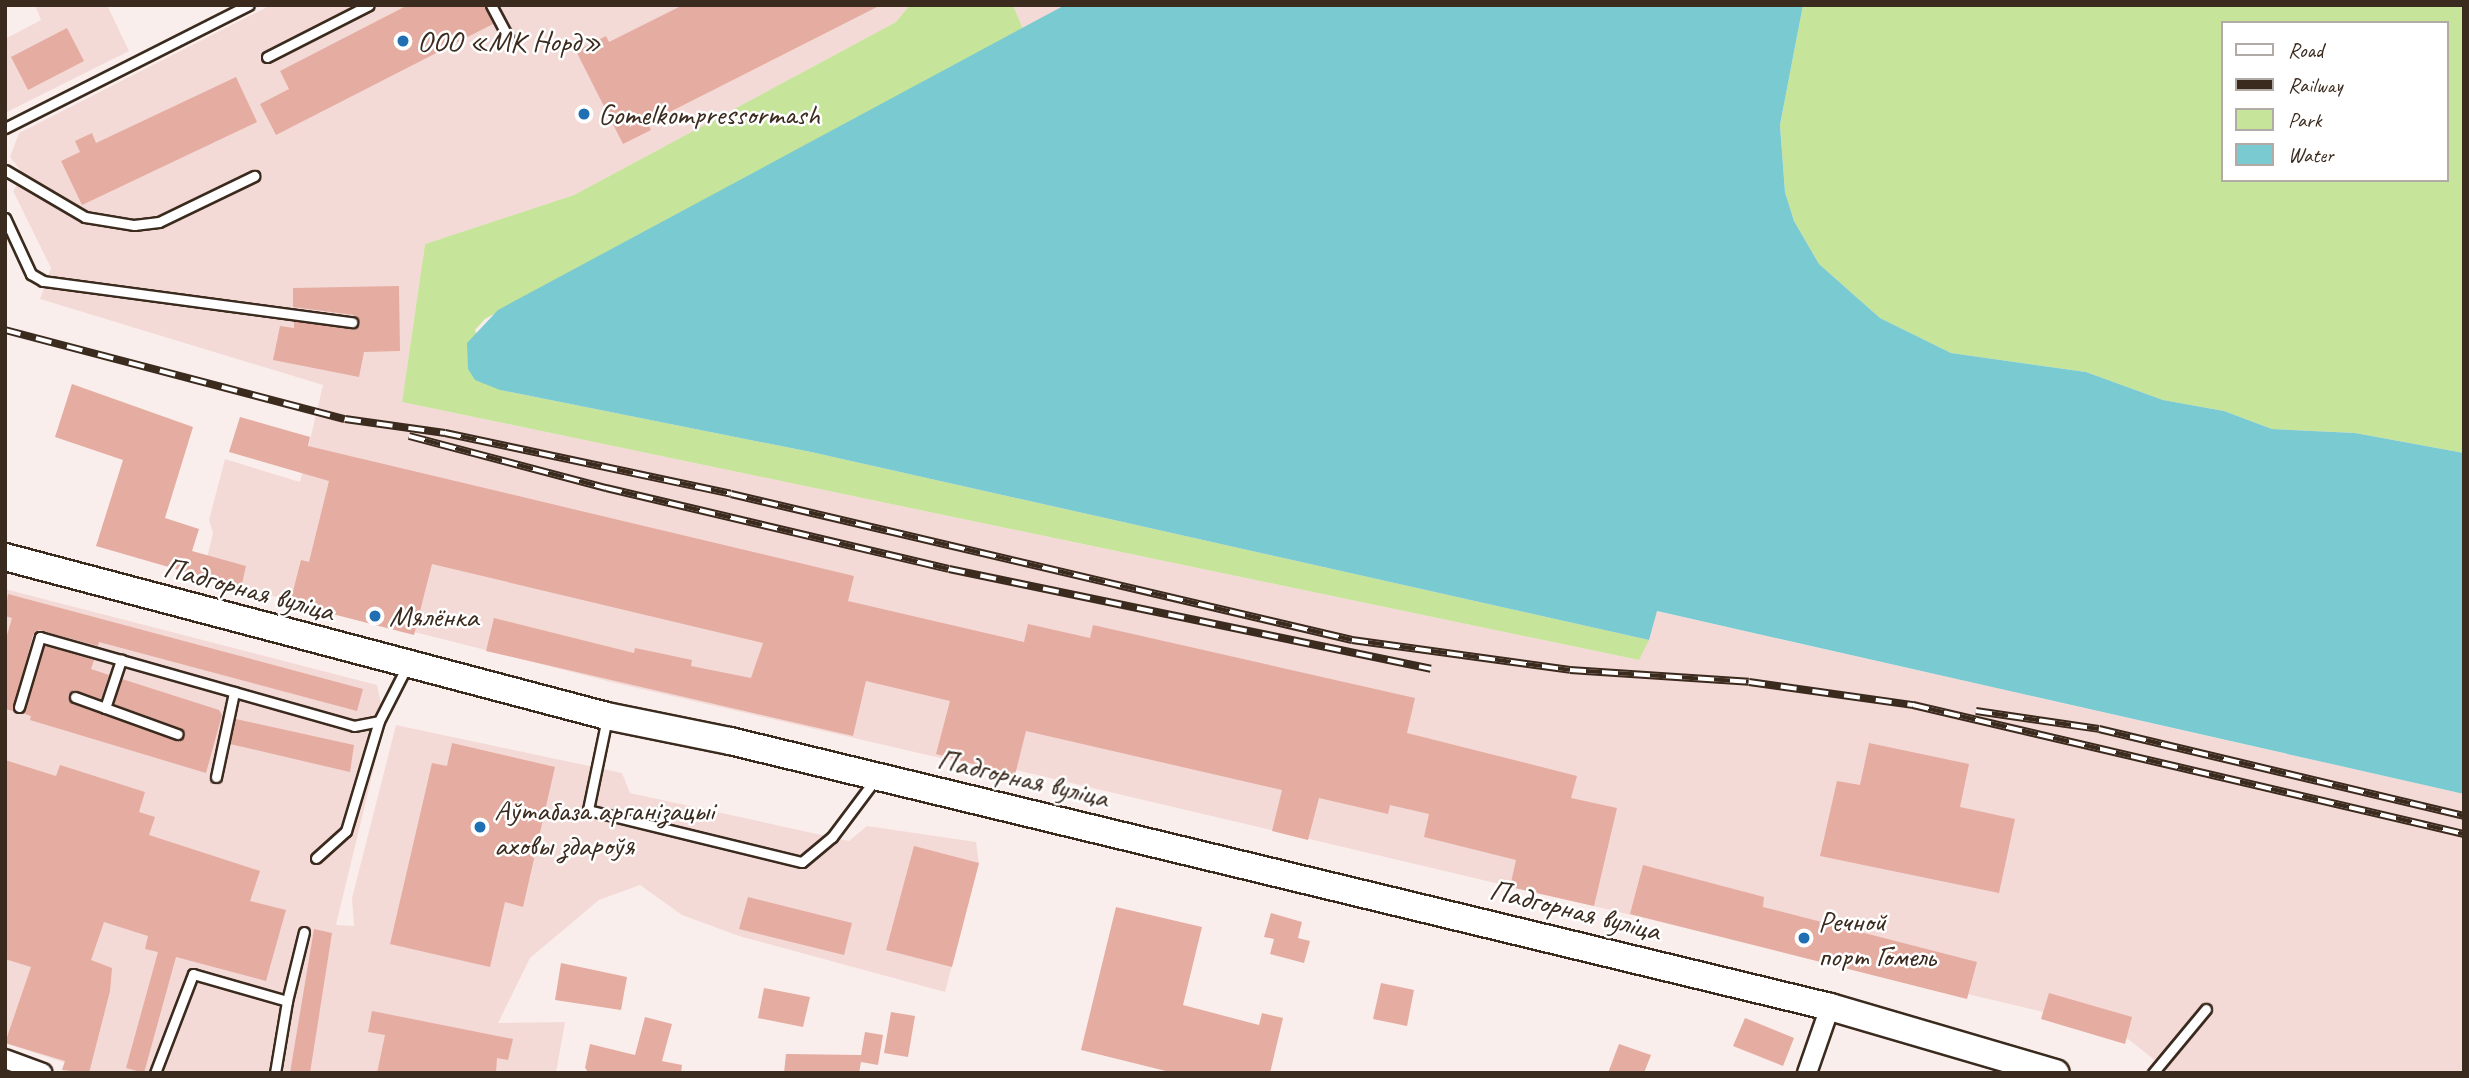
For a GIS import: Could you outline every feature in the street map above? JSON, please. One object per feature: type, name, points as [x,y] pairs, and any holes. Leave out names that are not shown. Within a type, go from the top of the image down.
[{"type":"street","name":"Падгорная вуліца","points":[[5,557],[407,666],[607,716],[730,741],[876,779],[1830,1007],[2024,1067],[2056,1073]]},
{"type":"street","points":[[1807,1073],[1830,1007]]},
{"type":"street","points":[[5,1059],[43,1073]]},
{"type":"lane","points":[[5,128],[249,5]]},
{"type":"lane","points":[[267,57],[369,5]]},
{"type":"lane","points":[[491,5],[509,40]]},
{"type":"lane","points":[[5,170],[85,216],[134,225],[159,222],[254,176]]},
{"type":"lane","points":[[5,218],[32,274],[43,281],[352,323]]},
{"type":"lane","points":[[19,707],[40,637],[354,726],[379,721]]},
{"type":"lane","points":[[105,708],[121,660]]},
{"type":"lane","points":[[316,858],[346,831],[379,721],[394,700],[407,666]]},
{"type":"lane","points":[[216,776],[234,692]]},
{"type":"lane","points":[[75,697],[177,734]]},
{"type":"lane","points":[[607,716],[588,810],[802,862],[832,836],[876,779]]},
{"type":"lane","points":[[275,1073],[287,1001],[304,932]]},
{"type":"lane","points":[[155,1073],[193,974],[287,1001]]},
{"type":"lane","points":[[2153,1073],[2206,1009]]},
{"type":"shaded area","points":[[35,5],[107,5],[129,51],[5,113],[5,39],[41,20]]},
{"type":"shaded area","points":[[271,5],[910,5],[896,22],[574,195],[425,244],[402,402],[1639,660],[1656,611],[2464,794],[2464,1073],[2171,1073],[2128,1039],[2039,1011],[1016,770],[1014,775],[611,682],[202,578],[213,533],[209,520],[225,459],[300,482],[323,385],[40,299],[51,268],[13,191],[24,175],[10,157],[19,133]]},
{"type":"shaded area","points":[[1013,5],[1065,5],[1023,29]]},
{"type":"shaded area","points":[[5,589],[377,685],[385,722],[336,925],[354,926],[352,898],[396,725],[622,773],[630,793],[849,841],[867,826],[976,842],[979,863],[945,992],[739,936],[682,915],[640,885],[599,900],[530,958],[498,1023],[565,1022],[556,1073],[96,1073],[5,1043]]},
{"type":"green space","points":[[910,5],[1013,5],[1023,29],[485,319],[475,330],[500,390],[811,452],[1649,640],[1639,660],[402,402],[425,244],[574,195],[896,22]]},
{"type":"green space","points":[[1803,5],[2464,5],[2464,453],[2355,433],[2272,429],[2224,411],[2163,400],[2086,372],[1951,353],[1880,318],[1819,264],[1794,221],[1785,192],[1780,125]]},
{"type":"water","points":[[1065,5],[1803,5],[1780,125],[1785,192],[1794,221],[1819,264],[1880,318],[1951,353],[2086,372],[2163,400],[2224,411],[2272,429],[2355,433],[2464,453],[2464,794],[1657,611],[1649,640],[811,452],[500,390],[475,380],[468,369],[467,343],[498,310]]},
{"type":"building","points":[[408,5],[484,5],[493,24],[276,135],[260,104],[289,89],[280,71]]},
{"type":"building","points":[[683,5],[881,5],[648,123],[651,130],[623,144],[576,51],[606,36],[609,42]]},
{"type":"building","points":[[67,28],[84,61],[28,90],[11,57]]},
{"type":"building","points":[[236,77],[257,122],[82,205],[61,161],[80,152],[75,141],[92,133],[96,143]]},
{"type":"building","points":[[399,286],[400,351],[364,352],[359,377],[273,360],[280,326],[294,328],[294,321],[352,329],[359,324],[353,315],[293,307],[293,288]]},
{"type":"building","points":[[72,384],[193,427],[165,518],[199,529],[192,551],[246,566],[241,588],[96,546],[123,460],[55,437]]},
{"type":"building","points":[[240,417],[310,437],[308,446],[854,576],[848,601],[1024,642],[1028,624],[1090,638],[1093,625],[1415,698],[1407,733],[1577,776],[1571,798],[1617,808],[1594,906],[1510,887],[1516,860],[1424,837],[1429,814],[1390,805],[1388,814],[1319,798],[1308,840],[1272,831],[1282,790],[1026,731],[1015,775],[936,754],[950,701],[866,681],[853,736],[486,651],[494,618],[634,653],[635,648],[692,660],[691,666],[751,678],[763,643],[432,564],[414,635],[290,603],[301,560],[309,562],[329,481],[229,452]]},
{"type":"building","points":[[8,594],[363,689],[357,711],[99,642],[98,646],[39,630],[33,635],[13,711],[5,709],[5,642],[12,618],[5,616]]},
{"type":"building","points":[[45,646],[94,660],[91,669],[109,675],[101,699],[74,690],[68,695],[73,704],[178,741],[184,736],[180,728],[114,704],[122,679],[219,710],[222,715],[206,773],[30,720],[31,716],[22,713]]},
{"type":"building","points":[[236,719],[354,745],[350,772],[230,744]]},
{"type":"building","points":[[452,743],[555,767],[523,907],[505,902],[490,967],[390,944],[432,763],[447,766]]},
{"type":"building","points":[[1869,743],[1969,764],[1960,807],[2015,819],[1999,893],[1820,856],[1837,781],[1860,785]]},
{"type":"building","points":[[5,760],[56,776],[60,765],[145,792],[139,812],[155,817],[149,835],[260,871],[250,901],[286,910],[266,981],[176,957],[144,1073],[126,1068],[158,952],[145,949],[148,936],[104,922],[91,960],[112,968],[110,991],[89,1073],[62,1070],[65,1061],[5,1043],[31,967],[5,959]]},
{"type":"building","points":[[914,846],[979,863],[952,967],[886,950]]},
{"type":"building","name":"Речной порт Гомель","points":[[1643,865],[1764,897],[1763,907],[1977,962],[1967,999],[1630,914]]},
{"type":"building","points":[[748,897],[852,923],[844,955],[739,929]]},
{"type":"building","points":[[1116,907],[1202,927],[1183,1005],[1259,1025],[1262,1013],[1283,1018],[1270,1073],[1174,1073],[1081,1050]]},
{"type":"building","points":[[1271,913],[1302,922],[1298,938],[1310,941],[1304,963],[1270,954],[1274,939],[1264,937]]},
{"type":"building","points":[[314,929],[332,933],[310,1073],[290,1073]]},
{"type":"building","points":[[561,963],[627,977],[621,1010],[555,1000]]},
{"type":"building","points":[[1381,983],[1414,990],[1407,1026],[1373,1019]]},
{"type":"building","points":[[764,988],[810,997],[803,1027],[758,1018]]},
{"type":"building","points":[[2049,993],[2132,1017],[2125,1044],[2041,1019]]},
{"type":"building","points":[[372,1011],[513,1039],[508,1060],[497,1058],[496,1073],[377,1073],[385,1035],[368,1032]]},
{"type":"building","points":[[891,1012],[915,1016],[908,1057],[884,1053]]},
{"type":"building","points":[[645,1017],[672,1024],[662,1061],[682,1065],[681,1073],[589,1073],[585,1068],[590,1044],[635,1055]]},
{"type":"building","points":[[1745,1018],[1794,1038],[1783,1066],[1733,1046]]},
{"type":"building","points":[[865,1032],[883,1035],[878,1065],[861,1062],[859,1073],[784,1073],[786,1054],[861,1055]]},
{"type":"building","points":[[1619,1044],[1651,1055],[1644,1073],[1608,1073]]},
{"type":"railway","points":[[5,330],[345,419],[445,433],[731,494],[1352,640],[1570,670],[1749,682],[1913,705],[2464,834]]},
{"type":"railway","points":[[409,436],[606,488],[949,569],[1431,669]]},
{"type":"railway","points":[[1976,711],[2099,729],[2464,816]]},
{"type":"place","name":"ООО «МК Норд»","points":[[403,41]]},
{"type":"place","name":"Gomelkompressormash","points":[[584,114]]},
{"type":"place","name":"Мялёнка","points":[[375,616]]},
{"type":"place","name":"Аўтабаза арганізацыі аховы здароўя","points":[[480,827]]},
{"type":"place","name":"Речной порт Гомель","points":[[1804,938]]}]
